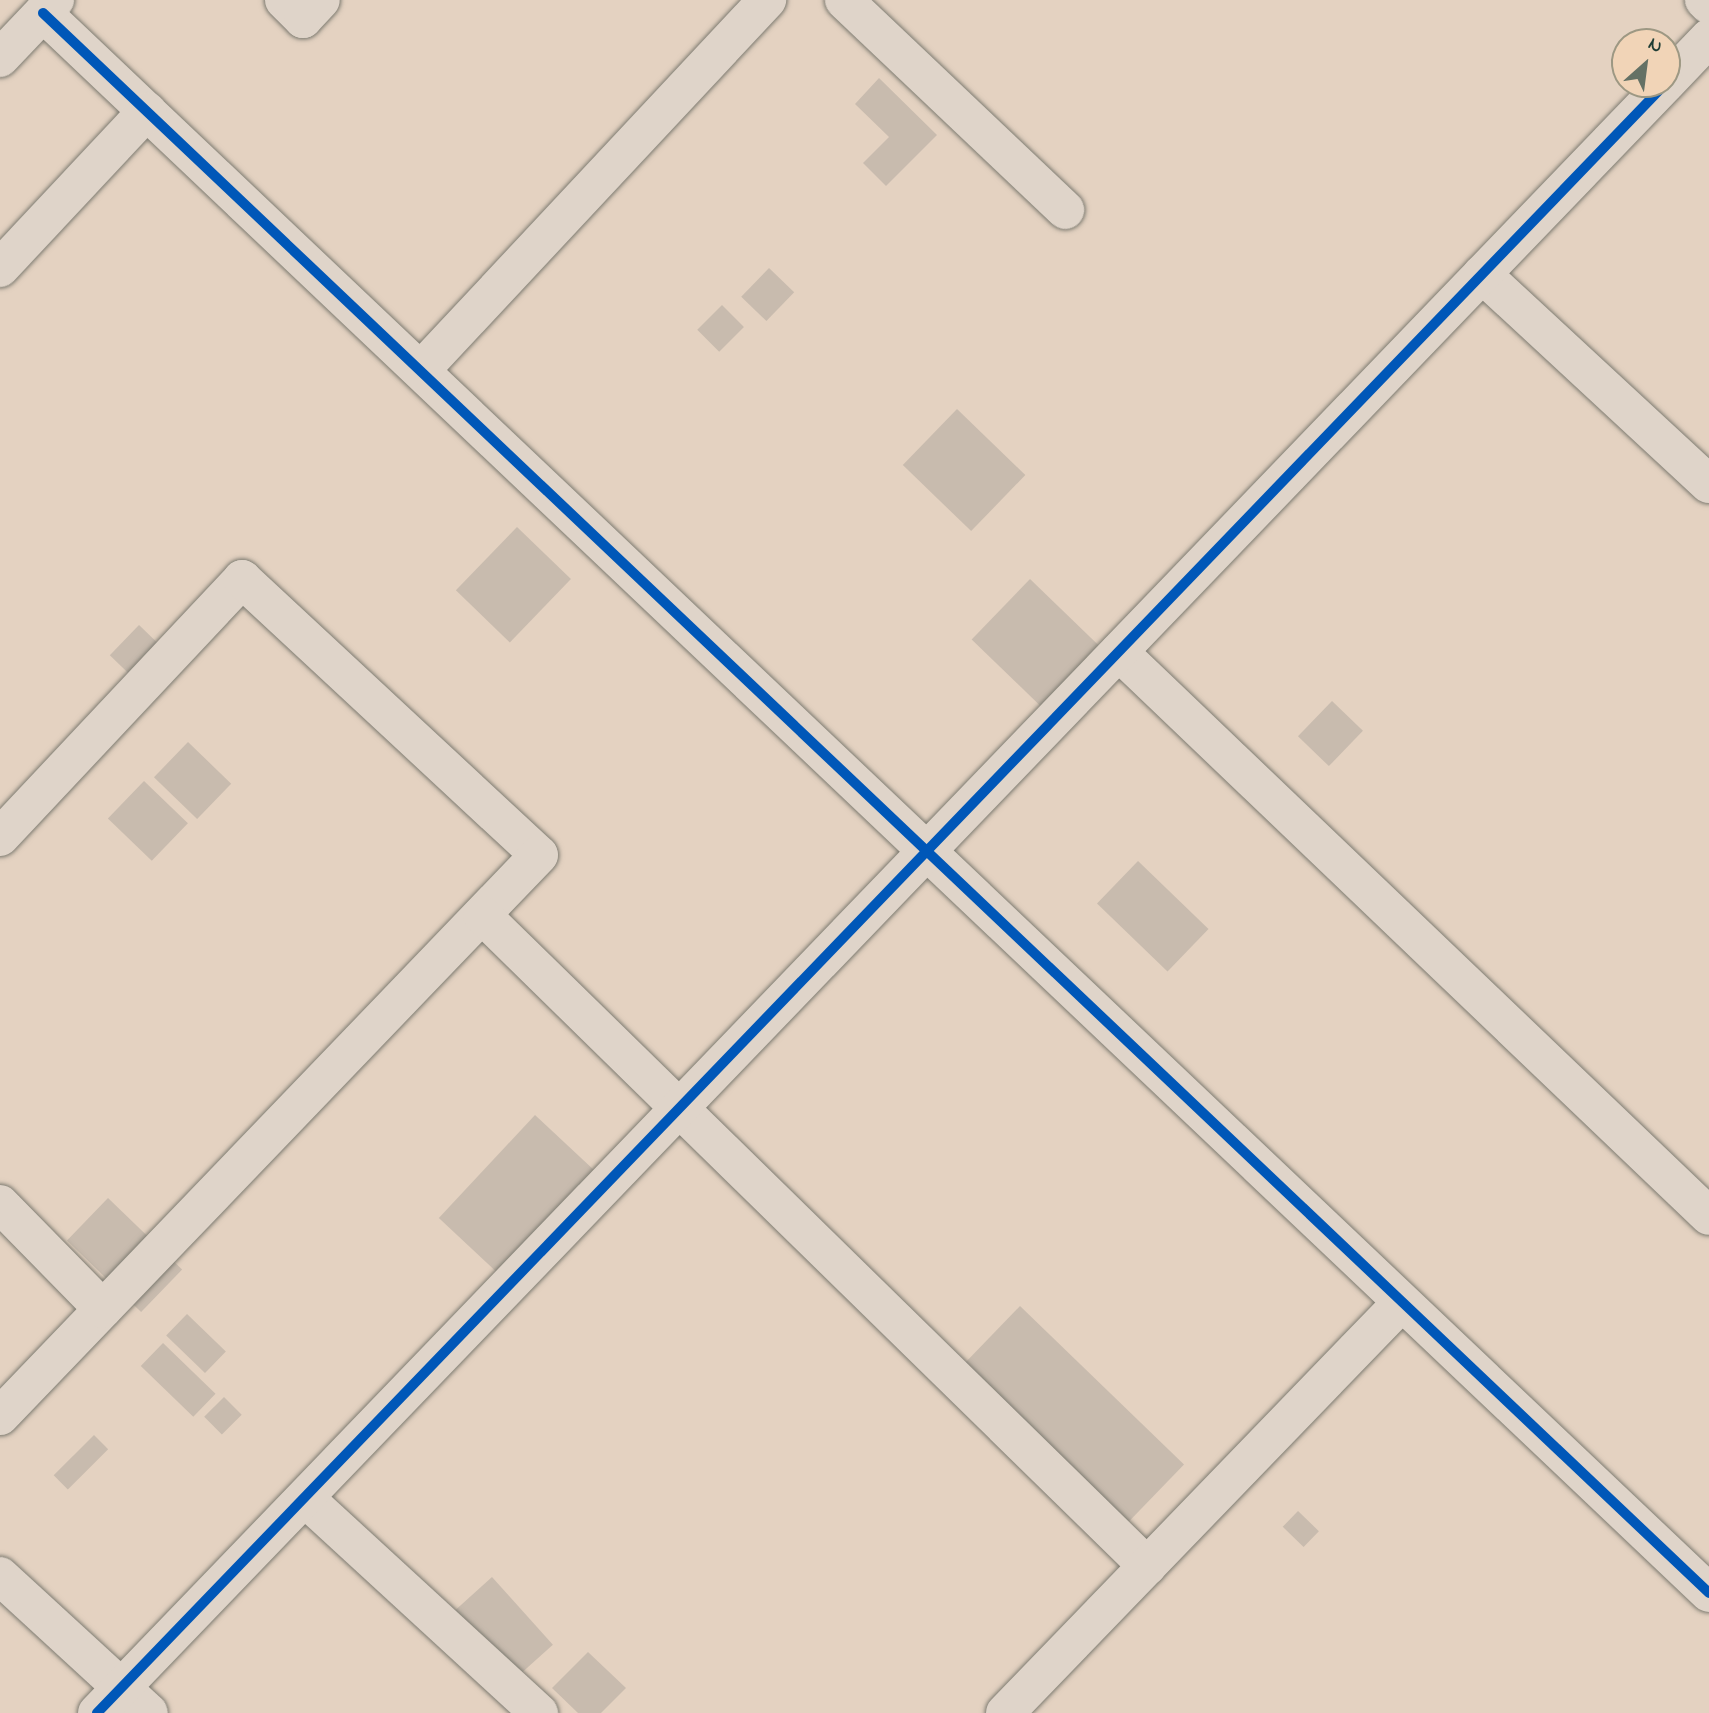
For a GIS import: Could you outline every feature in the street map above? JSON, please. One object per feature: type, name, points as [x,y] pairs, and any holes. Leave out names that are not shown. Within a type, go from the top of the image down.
[{"type":"street","points":[[284,0],[303,19],[321,0]]},
{"type":"street","points":[[421,370],[767,0]]},
{"type":"street","points":[[844,0],[1065,210]]},
{"type":"street","points":[[1704,0],[1709,5]]},
{"type":"street","points":[[0,58],[49,7],[147,111],[1709,1593]]},
{"type":"street","points":[[1681,67],[1709,38]]},
{"type":"street","points":[[110,1700],[1652,98]]},
{"type":"street","points":[[0,268],[147,111]]},
{"type":"street","points":[[1482,274],[1709,484]]},
{"type":"street","points":[[0,837],[242,579],[539,855],[0,1416]]},
{"type":"street","points":[[1119,652],[1709,1216]]},
{"type":"street","points":[[482,915],[1147,1566]]},
{"type":"street","points":[[0,1204],[103,1309]]},
{"type":"street","points":[[1005,1713],[1402,1302]]},
{"type":"street","points":[[305,1497],[539,1713]]},
{"type":"street","points":[[0,1576],[110,1700],[149,1713]]},
{"type":"building","points":[[879,78],[937,135],[886,186],[863,163],[889,137],[855,104]]},
{"type":"building","points":[[769,268],[794,292],[766,321],[741,297]]},
{"type":"building","points":[[722,305],[744,327],[719,352],[697,330]]},
{"type":"building","points":[[957,409],[1025,475],[971,531],[903,465]]},
{"type":"building","points":[[517,527],[571,579],[510,642],[456,590]]},
{"type":"building","points":[[1030,579],[1102,648],[1044,709],[972,639]]},
{"type":"building","points":[[139,625],[184,669],[155,699],[110,655]]},
{"type":"building","points":[[1332,701],[1363,731],[1329,766],[1298,736]]},
{"type":"building","points":[[188,742],[231,784],[197,819],[154,777]]},
{"type":"building","points":[[144,781],[188,823],[152,861],[108,818]]},
{"type":"building","points":[[1138,861],[1208,929],[1168,972],[1097,903]]},
{"type":"building","points":[[535,1115],[608,1183],[512,1286],[439,1218]]},
{"type":"building","points":[[108,1198],[182,1270],[141,1312],[67,1240]]},
{"type":"building","points":[[1020,1306],[1184,1464],[1128,1522],[964,1364]]},
{"type":"building","points":[[187,1314],[226,1352],[205,1373],[166,1336]]},
{"type":"building","points":[[163,1343],[216,1394],[193,1417],[141,1366]]},
{"type":"building","points":[[224,1397],[242,1415],[222,1434],[204,1417]]},
{"type":"building","points":[[94,1435],[108,1449],[68,1489],[54,1475]]},
{"type":"building","points":[[1298,1511],[1319,1531],[1304,1547],[1283,1527]]},
{"type":"building","points":[[492,1577],[553,1645],[508,1685],[447,1617]]},
{"type":"building","points":[[588,1652],[626,1688],[601,1713],[578,1713],[552,1688]]},
{"type":"cycle path","points":[[43,13],[1709,1593]]},
{"type":"cycle path","points":[[97,1713],[1652,98]]}]
